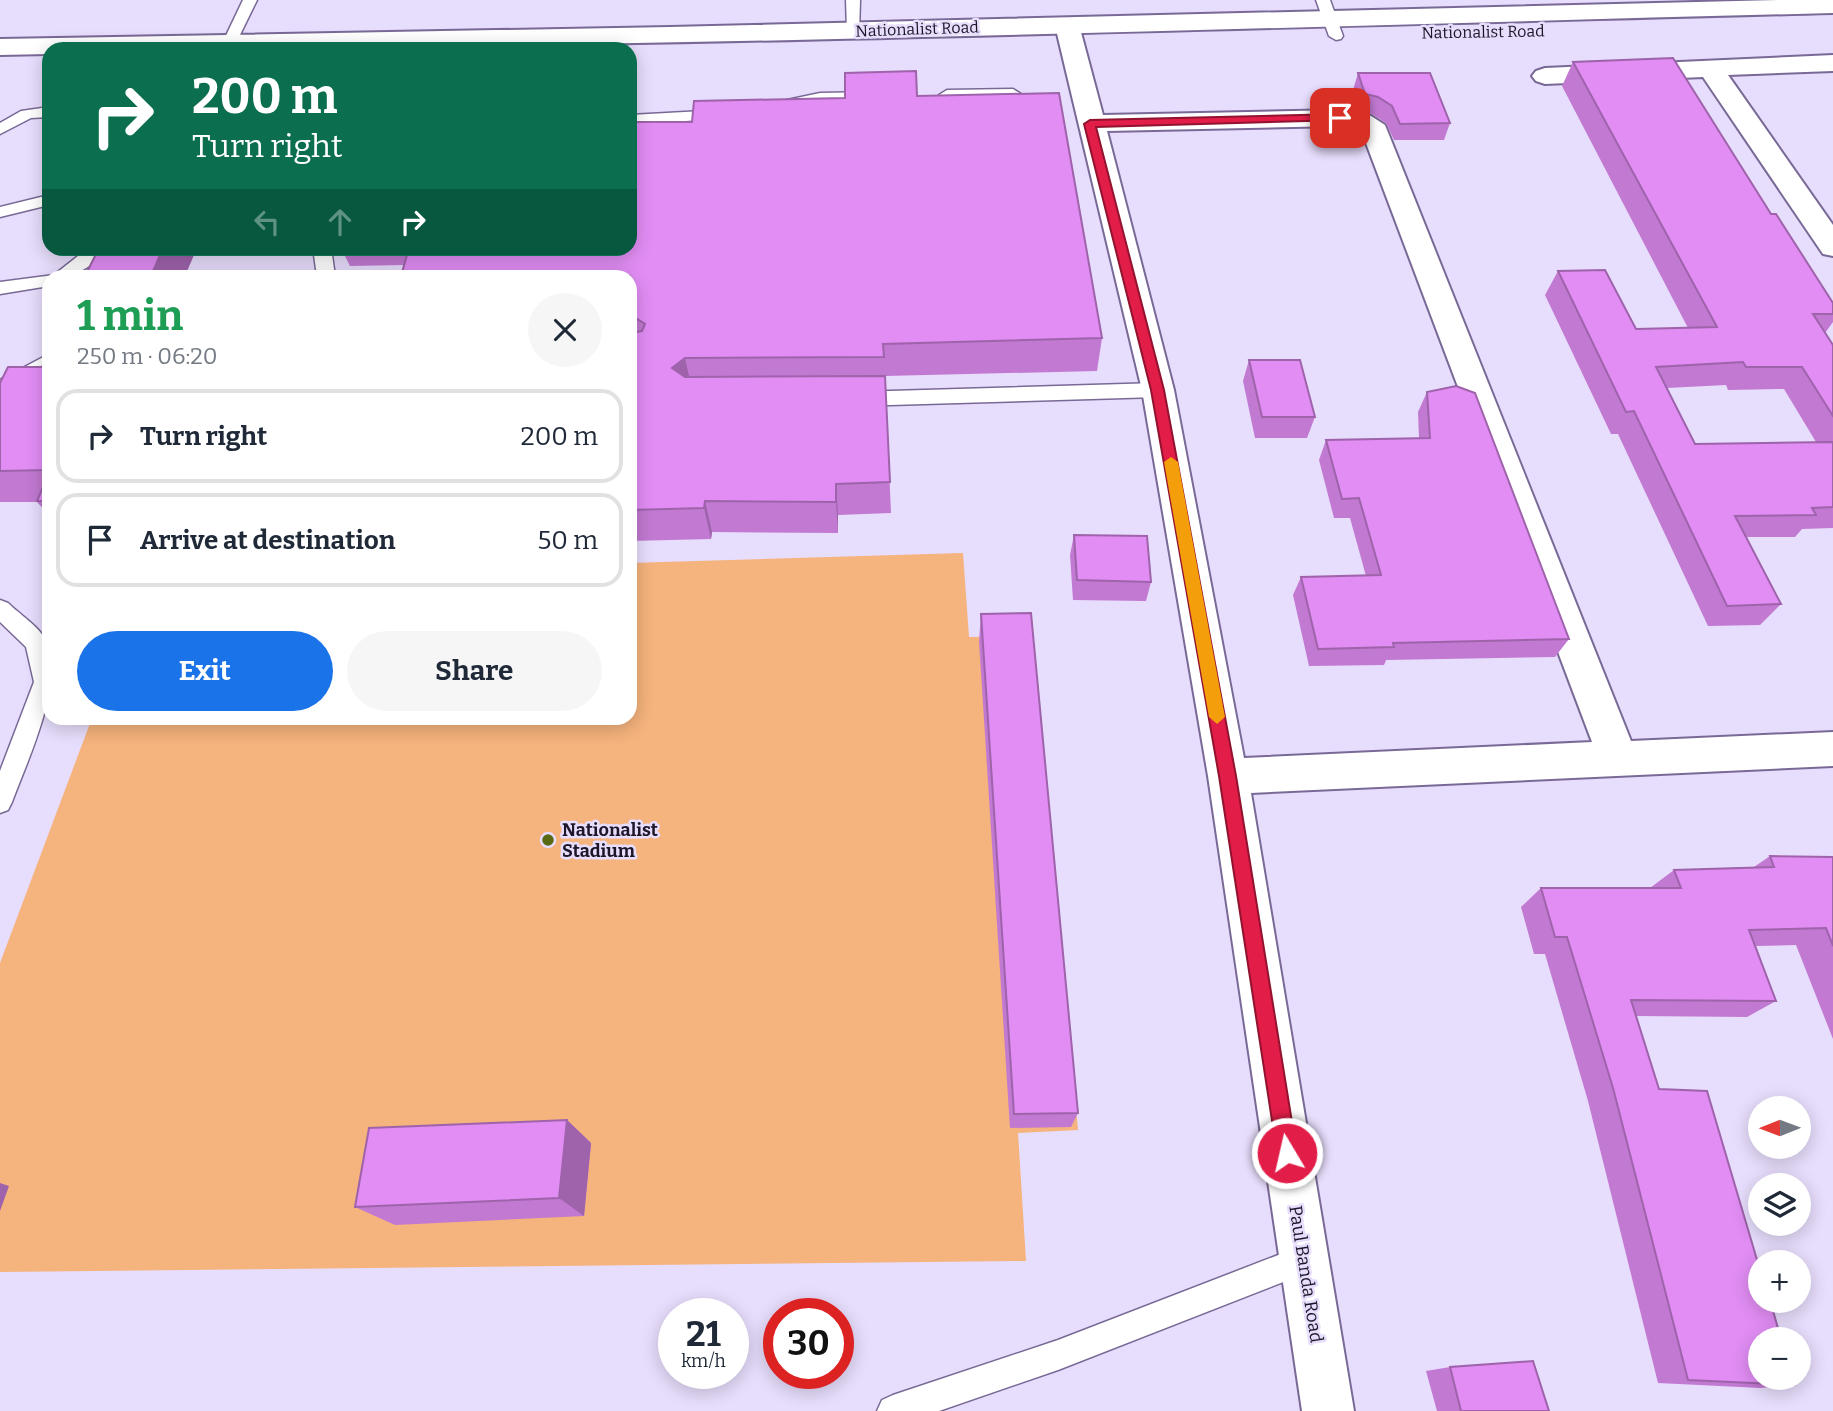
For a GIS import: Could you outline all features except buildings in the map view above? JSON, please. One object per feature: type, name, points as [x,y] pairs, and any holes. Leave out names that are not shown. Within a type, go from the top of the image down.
[{"type":"street","name":"Nationalist Road","points":[[637,55],[1070,35],[1330,18],[1833,6]]},
{"type":"street","name":"Nationalist Road","points":[[1330,18],[1833,23]]},
{"type":"street","name":"Nationalist Road","points":[[230,42],[854,31],[1070,35]]},
{"type":"street","name":"Paul Banda Road","points":[[1070,35],[1158,390],[1228,776],[1328,1411]]},
{"type":"street","name":"Nationalist Road","points":[[0,47],[42,46]]},
{"type":"street","points":[[1545,76],[1833,63]]},
{"type":"street","points":[[1710,68],[1833,247]]},
{"type":"street","points":[[0,71],[42,69]]},
{"type":"street","points":[[1090,124],[1340,118],[1362,122],[1375,131],[1618,759]]},
{"type":"street","points":[[1228,776],[1833,749]]},
{"type":"lane","points":[[230,42],[250,0]]},
{"type":"lane","points":[[853,0],[854,31]]},
{"type":"lane","points":[[930,96],[1013,94]]},
{"type":"lane","points":[[782,105],[820,99],[889,97]]},
{"type":"lane","points":[[637,120],[687,118],[744,111]]},
{"type":"lane","points":[[0,129],[27,114],[42,113]]},
{"type":"lane","points":[[0,212],[42,202]]},
{"type":"lane","points":[[70,270],[88,256]]},
{"type":"lane","points":[[0,288],[42,281]]},
{"type":"lane","points":[[0,388],[42,365]]},
{"type":"lane","points":[[837,399],[1158,390]]},
{"type":"lane","points":[[0,608],[36,643],[42,669]]},
{"type":"lane","points":[[0,802],[42,690]]},
{"type":"lane","points":[[893,1411],[1058,1356],[1304,1260]]},
{"type":"shaded area","name":"Nationalist Stadium","points":[[963,553],[969,637],[1031,636],[1078,1130],[1018,1133],[1026,1261],[0,1272],[0,963],[89,725],[637,725],[637,563]]},
{"type":"slow traffic","points":[[1171,462],[1217,717]]},
{"type":"place","name":"Nationalist Stadium","points":[[548,840]]},
{"type":"route","points":[[1287,1153],[1228,776],[1158,390],[1090,124],[1340,118]]}]
